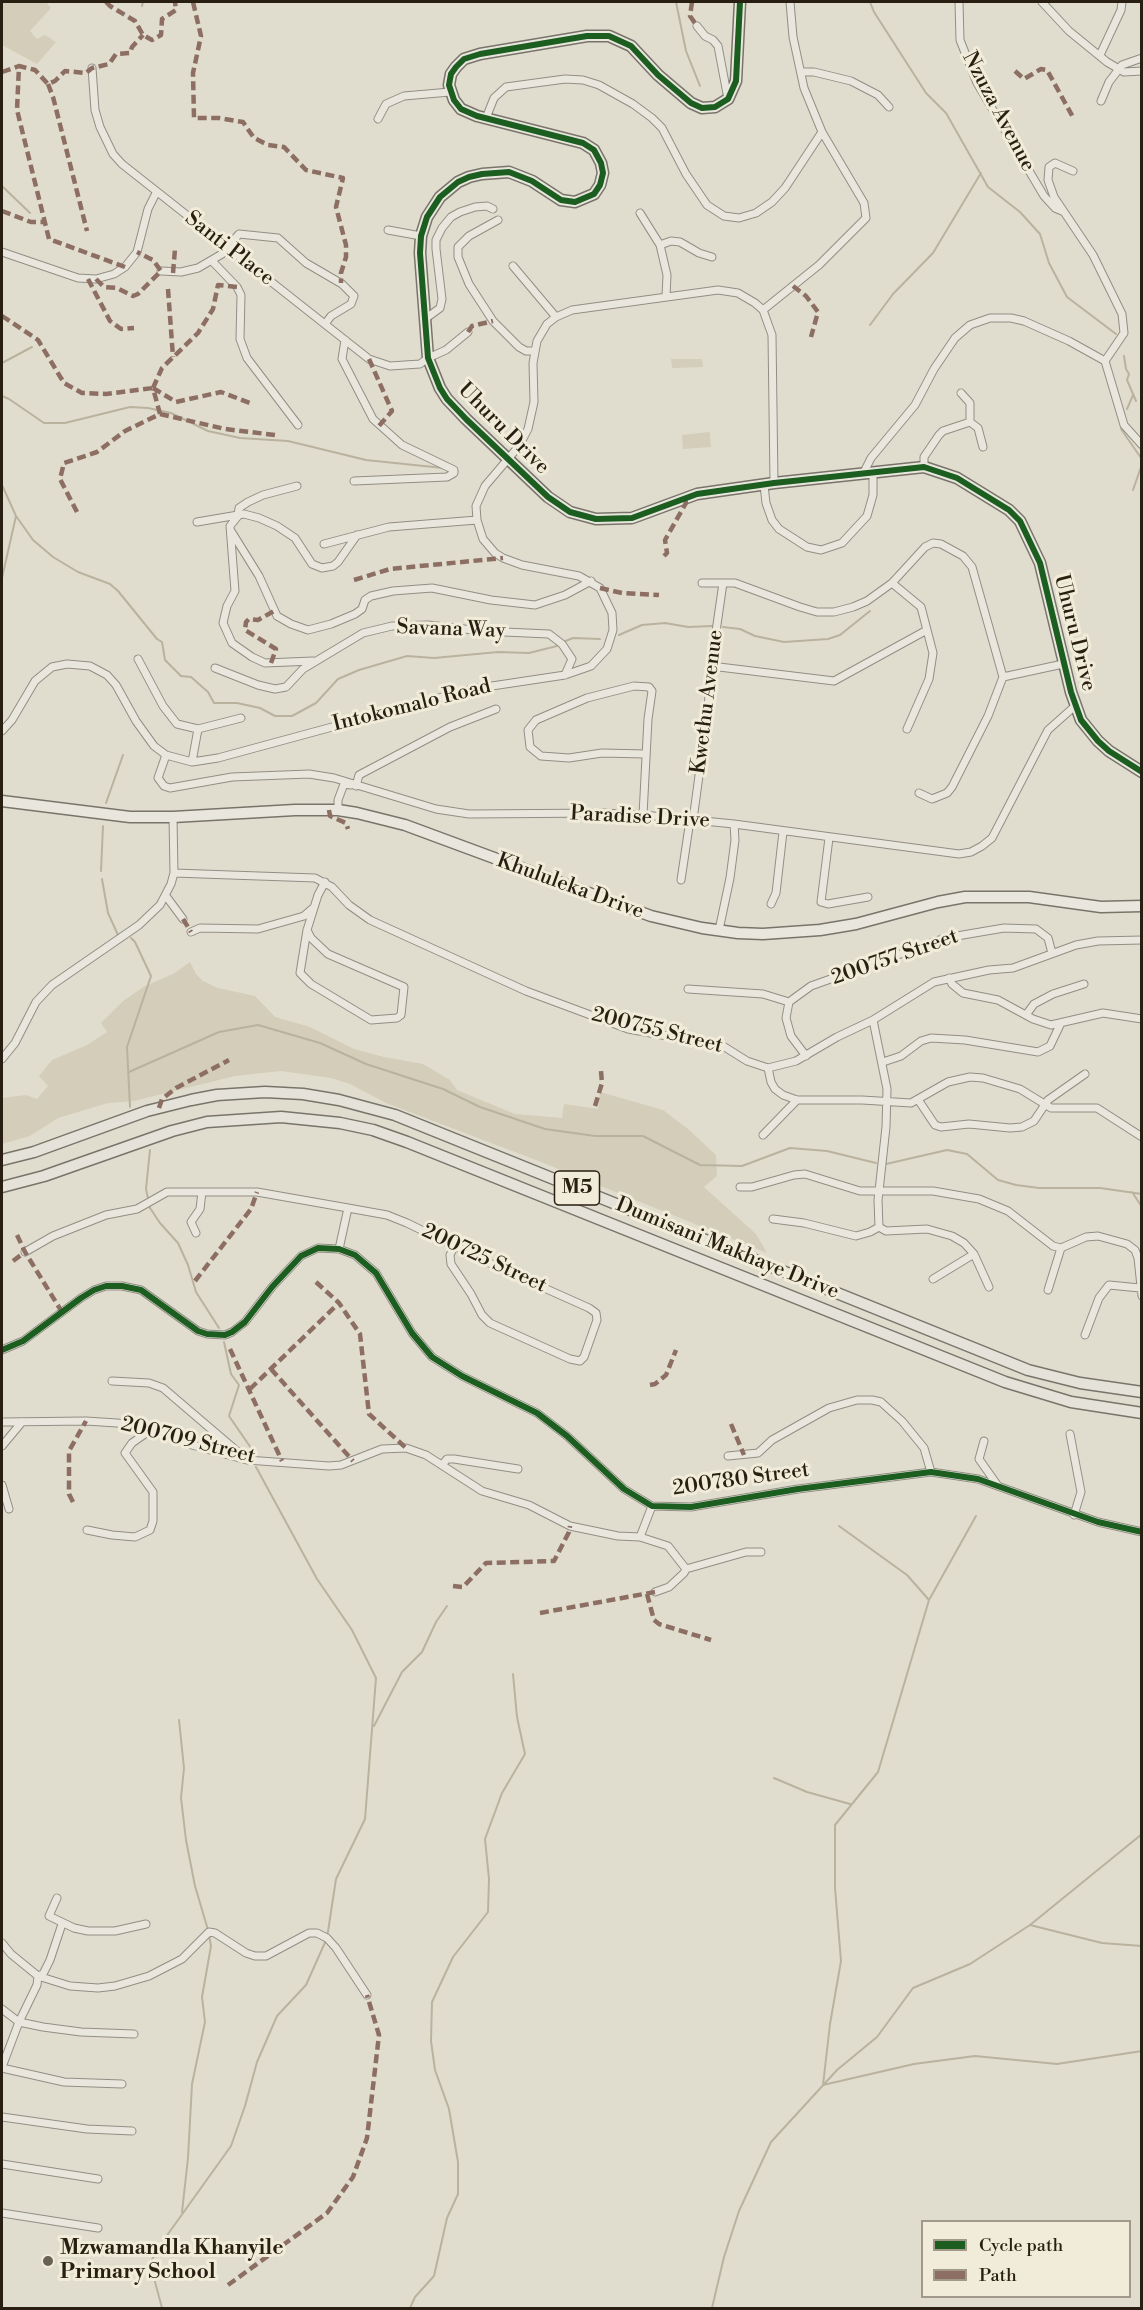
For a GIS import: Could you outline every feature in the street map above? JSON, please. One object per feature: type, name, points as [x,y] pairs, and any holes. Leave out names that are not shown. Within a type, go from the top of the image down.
[{"type":"main road","name":"Dumisani Makhaye Drive","points":[[2,1160],[34,1152],[147,1111],[217,1095],[265,1092],[303,1094],[339,1100],[406,1119],[1018,1366],[1080,1383],[1142,1392]]},
{"type":"main road","name":"Dumisani Makhaye Drive","points":[[2,1187],[44,1176],[172,1131],[213,1121],[281,1117],[340,1123],[372,1130],[417,1146],[1005,1382],[1071,1402],[1142,1413]]},
{"type":"street","points":[[378,119],[386,104],[404,96],[450,92],[452,74],[459,62],[469,56],[600,35],[617,38],[631,46],[658,75],[694,106],[715,107],[728,99],[736,81],[740,2]]},
{"type":"street","points":[[763,310],[819,265],[866,218],[864,203],[822,132],[804,88],[790,2]]},
{"type":"street","name":"Nzuza Avenue","points":[[959,2],[960,40],[977,82],[1044,196],[1055,208],[1063,211]]},
{"type":"street","points":[[1042,2],[1069,31],[1118,69],[1124,72],[1142,71]]},
{"type":"street","points":[[1100,55],[1121,10],[1122,2]]},
{"type":"street","points":[[697,26],[718,46],[728,99]]},
{"type":"street","points":[[1101,101],[1122,64],[1142,58]]},
{"type":"street","name":"Santi Place","points":[[92,68],[95,110],[100,127],[110,148],[122,164],[156,193],[369,358],[390,366],[420,364],[428,357],[446,350],[468,332]]},
{"type":"street","points":[[801,72],[814,72],[851,81],[878,95],[890,107]]},
{"type":"street","points":[[486,118],[494,98],[507,87],[565,79],[583,80],[599,85],[633,104],[662,128],[686,174],[707,205],[730,218],[749,216],[772,202],[785,188],[822,132]]},
{"type":"street","name":"Uhuru Drive","points":[[450,92],[461,109],[467,113],[589,146],[594,150],[603,169],[602,179],[597,189],[582,201],[568,202],[521,176],[509,172],[482,174],[458,182],[440,196],[427,217],[421,236],[420,253],[428,357],[432,372],[447,399],[561,507],[579,516],[596,519],[632,518],[697,494],[769,484],[924,467],[957,478],[1009,510],[1020,521],[1040,563],[1075,706],[1082,720],[1098,741],[1142,772]]},
{"type":"street","points":[[1072,171],[1055,163],[1049,167],[1047,172],[1049,188],[1093,255],[1122,314],[1124,333],[1105,361]]},
{"type":"street","points":[[2,252],[78,278],[96,279],[114,274],[125,267],[137,252],[148,209],[156,193]]},
{"type":"street","points":[[425,319],[440,308],[442,299],[435,240],[442,228],[450,217],[460,212],[475,207],[487,206],[493,209]]},
{"type":"street","points":[[640,213],[660,245],[667,275],[666,296]]},
{"type":"street","points":[[498,220],[469,236],[458,247],[458,257],[469,284],[493,321],[519,347],[526,351],[534,351]]},
{"type":"street","points":[[388,230],[421,236]]},
{"type":"street","points":[[162,271],[181,273],[212,261],[239,234],[278,238],[306,263],[342,284],[354,296],[354,301],[331,316],[325,324]]},
{"type":"street","points":[[660,245],[671,241],[680,242],[699,253],[712,257]]},
{"type":"street","points":[[212,261],[237,287],[241,295],[240,339],[247,358],[298,425]]},
{"type":"street","points":[[513,266],[556,317]]},
{"type":"street","points":[[591,581],[568,572],[522,565],[502,558],[483,539],[477,520],[476,506],[482,492],[525,437],[534,402],[534,351],[541,333],[556,317],[572,310],[718,290],[730,291],[747,297],[763,310],[772,335],[769,484],[766,503],[772,520],[779,529],[807,547],[821,550],[842,543],[867,516],[873,495],[868,473],[871,458],[915,405],[954,338],[970,325],[990,318],[1014,318],[1069,341],[1105,361],[1124,425],[1142,445]]},
{"type":"street","points":[[345,340],[342,350],[344,363],[379,426],[402,446],[418,455],[444,463],[454,470],[447,477],[354,481]]},
{"type":"street","points":[[961,393],[969,403],[970,422]]},
{"type":"street","points":[[970,422],[978,428],[983,447]]},
{"type":"street","points":[[924,467],[924,457],[943,431],[970,422]]},
{"type":"street","points":[[297,486],[264,495],[239,508],[238,516],[231,523],[236,583],[223,623],[232,643],[265,663],[314,661]]},
{"type":"street","points":[[197,522],[244,514],[259,518],[286,532],[300,545],[316,567],[327,568],[338,562],[357,535]]},
{"type":"street","points":[[324,544],[404,525],[477,520]]},
{"type":"street","points":[[231,531],[259,576],[277,616],[308,630],[355,614],[362,609],[365,600],[371,596],[393,591],[432,588],[492,600],[535,605],[565,595],[591,581]]},
{"type":"street","points":[[702,583],[735,584],[800,607],[825,612],[854,607],[867,601],[892,583],[928,545],[941,544],[963,556],[972,567],[1003,677],[988,716],[952,787],[947,793],[932,799],[919,793]]},
{"type":"street","name":"Intokomalo Road","points":[[2,731],[12,720],[30,687],[43,674],[60,665],[81,664],[98,669],[116,685],[145,736],[166,755],[192,762],[218,758],[472,689],[565,675],[585,669],[598,660],[607,649],[614,630],[608,601],[600,588],[591,581]]},
{"type":"street","name":"Kwethu Avenue","points":[[681,880],[708,709],[711,666],[723,583]]},
{"type":"street","points":[[892,583],[921,606],[933,653],[930,679],[907,729]]},
{"type":"street","name":"Savana Way","points":[[215,669],[238,679],[274,689],[286,687],[314,661],[363,633],[373,629],[428,625],[482,631],[549,634],[562,644],[572,659],[565,675]]},
{"type":"street","points":[[711,666],[834,681],[927,630]]},
{"type":"street","points":[[138,659],[172,720],[185,727],[198,729],[241,718]]},
{"type":"street","points":[[1003,677],[1063,664]]},
{"type":"street","points":[[643,815],[652,691],[649,687],[639,685],[586,698],[536,720],[528,730],[530,747],[541,756],[569,758],[602,753],[646,754]]},
{"type":"street","name":"Paradise Drive","points":[[166,755],[158,778],[164,786],[170,788],[232,777],[294,774],[334,778],[436,809],[469,814],[643,815],[734,824],[959,854],[971,852],[992,838],[1048,730],[1075,706]]},
{"type":"street","points":[[338,810],[338,800],[344,784],[356,786],[359,775],[450,727],[496,709]]},
{"type":"street","points":[[192,762],[198,729]]},
{"type":"street","name":"Khululeka Drive","points":[[2,801],[130,817],[173,817],[274,810],[338,810],[405,825],[651,916],[719,930],[763,934],[820,930],[856,924],[965,897],[1029,897],[1101,907],[1142,906]]},
{"type":"street","points":[[2,1059],[15,1043],[36,1002],[52,985],[156,911],[166,896],[174,873],[173,817]]},
{"type":"street","points":[[719,930],[731,869],[735,840],[734,824]]},
{"type":"street","points":[[771,904],[776,893],[783,832]]},
{"type":"street","points":[[829,838],[821,902],[828,904],[868,897]]},
{"type":"street","points":[[174,873],[305,876],[325,882],[307,930],[300,970],[305,979],[371,1020],[397,1018],[401,1015],[404,987],[328,954],[311,938],[307,930]]},
{"type":"street","name":"200755 Street","points":[[325,882],[370,921],[526,991],[628,1029],[723,1046],[747,1061],[768,1068]]},
{"type":"street","points":[[166,896],[183,919]]},
{"type":"street","points":[[191,932],[200,928],[258,929],[304,916],[314,908]]},
{"type":"street","name":"200757 Street","points":[[789,1002],[804,990],[828,980],[945,938],[971,932],[1004,928],[1036,929],[1048,938],[1052,953]]},
{"type":"street","points":[[1142,940],[1098,941],[1076,945],[1013,968],[989,970],[934,982],[873,1020],[837,1037],[806,1056],[788,1064],[768,1068],[775,1089],[797,1100],[903,1104],[919,1101],[937,1087],[970,1077],[983,1078],[1011,1085],[1045,1105],[1061,1109],[1098,1108],[1142,1137]]},
{"type":"street","points":[[949,978],[952,984],[963,993],[998,1000],[1041,1023],[1060,1025],[1102,1013],[1142,1019]]},
{"type":"street","points":[[1026,1015],[1034,1004],[1053,994],[1084,984]]},
{"type":"street","points":[[688,988],[763,994],[789,1002],[786,1018],[787,1029],[806,1056]]},
{"type":"street","points":[[873,1020],[883,1062],[886,1089],[886,1127],[879,1191],[879,1227]]},
{"type":"street","points":[[883,1062],[901,1056],[921,1041],[931,1038],[965,1040],[1038,1052],[1050,1046],[1060,1025]]},
{"type":"street","points":[[919,1101],[935,1125],[945,1128],[969,1124],[1022,1127],[1034,1121],[1054,1096],[1085,1074]]},
{"type":"street","points":[[763,1135],[797,1100]]},
{"type":"street","points":[[740,1186],[752,1187],[805,1174],[848,1188],[879,1191],[933,1191],[979,1198],[1008,1211],[1046,1242],[1061,1248],[1086,1237],[1098,1236],[1126,1244],[1135,1250],[1138,1258],[1141,1292],[1109,1285],[1099,1298],[1085,1335]]},
{"type":"street","name":"200725 Street","points":[[25,1252],[53,1236],[106,1215],[137,1209],[166,1192],[278,1194],[387,1215],[589,1308],[596,1313],[597,1320],[584,1357],[580,1361],[570,1359],[494,1326],[485,1319],[451,1264],[450,1255],[454,1247]]},
{"type":"street","points":[[196,1233],[191,1222],[200,1209],[202,1192]]},
{"type":"street","points":[[2,1350],[23,1341],[81,1298],[106,1286],[122,1286],[141,1290],[198,1331],[207,1335],[225,1335],[245,1322],[272,1287],[301,1256],[318,1248],[339,1249],[348,1208]]},
{"type":"street","points":[[772,1218],[804,1223],[856,1236],[879,1227]]},
{"type":"street","points":[[879,1227],[886,1231],[927,1229],[964,1244],[974,1254],[989,1287]]},
{"type":"street","points":[[1047,1290],[1061,1248]]},
{"type":"street","name":"200780 Street","points":[[339,1249],[355,1255],[376,1273],[412,1333],[432,1357],[462,1376],[537,1413],[567,1436],[624,1489],[652,1506],[691,1507],[832,1484],[931,1472],[978,1479],[1074,1515],[1118,1528],[1142,1532]]},
{"type":"street","points":[[933,1279],[974,1254]]},
{"type":"street","points":[[112,1381],[149,1383],[163,1388],[247,1460]]},
{"type":"street","points":[[728,1456],[758,1453],[772,1440],[829,1408],[857,1400],[872,1400],[881,1402],[891,1409],[924,1448],[931,1472]]},
{"type":"street","name":"200709 Street","points":[[2,1422],[86,1421],[152,1428],[170,1433],[192,1445],[247,1460],[341,1465],[368,1453],[391,1447],[416,1451],[482,1491],[529,1505],[570,1526],[590,1532],[640,1537],[668,1546],[686,1569]]},
{"type":"street","points":[[2,1446],[22,1422]]},
{"type":"street","points":[[87,1530],[135,1537],[150,1530],[153,1521],[153,1492],[125,1453],[132,1443],[152,1428]]},
{"type":"street","points":[[1070,1434],[1081,1492],[1074,1515]]},
{"type":"street","points":[[984,1441],[979,1459],[980,1464],[991,1474],[998,1486]]},
{"type":"street","points":[[442,1465],[447,1459],[454,1458],[518,1469]]},
{"type":"street","points":[[2,1485],[9,1509]]},
{"type":"street","points":[[640,1537],[652,1506]]},
{"type":"street","points":[[655,1592],[669,1587],[686,1569],[746,1552],[761,1552]]},
{"type":"street","points":[[57,1898],[49,1916],[62,1924],[80,1930],[115,1931],[146,1924]]},
{"type":"street","points":[[38,1976],[43,1974],[50,1960],[62,1924]]},
{"type":"street","points":[[2,1943],[10,1954],[38,1976],[85,1988],[115,1986],[149,1976],[182,1959],[209,1932],[215,1933],[246,1953],[255,1956],[266,1956],[309,1933],[318,1933],[327,1938],[336,1948],[367,1995]]},
{"type":"street","points":[[38,1976],[37,1985],[19,2022],[2,2067],[15,2072],[64,2082],[122,2084]]},
{"type":"street","points":[[2,2009],[19,2022],[81,2032],[134,2034]]},
{"type":"street","points":[[2,2117],[87,2129],[132,2131]]},
{"type":"street","points":[[2,2164],[98,2179]]},
{"type":"street","points":[[2,2213],[98,2228]]},
{"type":"shaded area","points":[[2,2],[46,2],[51,8],[30,31],[37,39],[45,35],[56,42],[37,64],[2,45]]},
{"type":"shaded area","points":[[671,359],[702,359],[703,367],[672,368]]},
{"type":"shaded area","points":[[710,432],[711,447],[683,449],[682,435]]},
{"type":"shaded area","points":[[190,962],[196,974],[203,981],[218,988],[255,996],[275,1017],[310,1027],[354,1049],[423,1064],[450,1080],[457,1090],[515,1114],[562,1118],[564,1104],[598,1109],[600,1092],[663,1110],[716,1155],[717,1176],[704,1187],[756,1234],[767,1253],[541,1162],[386,1103],[350,1084],[331,1078],[281,1071],[235,1076],[134,1101],[108,1103],[58,1118],[30,1136],[2,1144],[2,1098],[26,1095],[37,1099],[48,1086],[39,1076],[52,1060],[87,1045],[107,1032],[101,1023],[123,1001],[145,986],[173,974]]},
{"type":"waterway","points":[[142,6],[143,2]]},
{"type":"waterway","points":[[676,2],[686,51],[700,86]]},
{"type":"waterway","points":[[870,2],[874,12],[926,93],[946,113],[988,187],[1020,212],[1040,234],[1049,263],[1067,297],[1116,334]]},
{"type":"waterway","points":[[870,325],[893,294],[933,253],[981,173]]},
{"type":"waterway","points":[[2,186],[30,213]]},
{"type":"waterway","points":[[2,363],[32,347]]},
{"type":"waterway","points":[[1124,356],[1129,374],[1127,380],[1136,401]]},
{"type":"waterway","points":[[1127,409],[1133,395]]},
{"type":"waterway","points":[[2,396],[44,423],[65,423],[130,407],[148,408],[171,413],[208,431],[240,438],[288,441],[366,460],[443,468]]},
{"type":"waterway","points":[[1121,429],[1141,458],[1141,467],[1133,490]]},
{"type":"waterway","points":[[2,485],[16,516],[33,540],[53,557],[78,572],[110,584],[118,591],[157,639],[162,642],[165,660],[181,676],[191,677],[208,692],[214,703],[237,703],[260,708],[275,716],[292,716],[316,703],[338,679],[359,670],[407,656],[434,658],[498,652],[529,653],[557,646]]},
{"type":"waterway","points":[[2,578],[16,516]]},
{"type":"waterway","points":[[723,627],[740,629],[755,636],[784,642],[828,639],[840,635],[870,611]]},
{"type":"waterway","points":[[619,635],[642,625],[665,623],[688,627],[712,626]]},
{"type":"waterway","points":[[563,642],[573,638],[600,639]]},
{"type":"waterway","points":[[106,803],[123,755]]},
{"type":"waterway","points":[[101,871],[103,826]]},
{"type":"waterway","points":[[102,879],[108,913],[118,935]]},
{"type":"waterway","points":[[130,1107],[127,1047],[151,976],[131,938]]},
{"type":"waterway","points":[[129,1072],[219,1032],[258,1025],[320,1043],[366,1064],[443,1089],[480,1107],[545,1129],[595,1136],[643,1136],[700,1165],[742,1166],[790,1148],[827,1151],[876,1163]]},
{"type":"waterway","points":[[150,1150],[146,1189],[150,1208],[178,1243],[188,1265],[196,1292],[219,1328]]},
{"type":"waterway","points":[[886,1164],[947,1150],[967,1154],[998,1180],[1016,1185],[1039,1188],[1100,1188],[1142,1194]]},
{"type":"waterway","points":[[1132,1192],[1142,1207]]},
{"type":"waterway","points":[[224,1342],[231,1374],[239,1385],[229,1416],[251,1448]]},
{"type":"waterway","points":[[162,2308],[150,2263],[163,2241],[231,2146],[257,2062],[277,2016],[306,1985],[327,1938],[336,1879],[365,1819],[376,1678],[352,1630],[317,1579],[256,1467]]},
{"type":"waterway","points":[[976,1516],[929,1600],[878,1772],[835,1825],[835,1888],[841,1961],[830,2024],[823,2085],[914,2064],[975,2056],[1057,2064],[1142,2051]]},
{"type":"waterway","points":[[839,1526],[907,1575],[929,1600]]},
{"type":"waterway","points":[[374,1726],[402,1672],[422,1652],[436,1622],[447,1606]]},
{"type":"waterway","points":[[410,2308],[415,2297],[434,2276],[447,2218],[458,2194],[458,2162],[449,2109],[435,2070],[431,2041],[432,2002],[453,1957],[488,1912],[489,1879],[485,1839],[502,1793],[525,1754],[517,1717],[513,1674]]},
{"type":"waterway","points":[[179,1720],[184,1768],[181,1798],[186,1840],[195,1886],[208,1930]]},
{"type":"waterway","points":[[774,1778],[807,1792],[850,1804]]},
{"type":"waterway","points":[[712,2308],[724,2257],[739,2211],[771,2142],[837,2070],[877,2037],[913,1988],[970,1964],[1030,1925],[1142,1834]]},
{"type":"waterway","points":[[1030,1925],[1102,1943],[1142,1946]]},
{"type":"waterway","points":[[182,2212],[192,2084],[205,2022],[202,1997],[211,1946],[209,1935]]},
{"type":"marked path","points":[[106,2],[135,21],[143,35],[152,40],[161,35],[162,19],[176,10],[175,2]]},
{"type":"marked path","points":[[193,2],[201,36],[193,73],[194,118],[219,118],[243,122],[254,138],[268,145],[284,147],[306,170],[343,178],[336,207],[346,245],[341,283]]},
{"type":"marked path","points":[[692,2],[690,16],[697,26]]},
{"type":"marked path","points":[[125,267],[49,239],[17,110],[19,66],[35,70],[48,84],[55,81],[65,71],[86,73],[92,68],[109,64],[116,54],[130,53],[132,47],[143,35]]},
{"type":"marked path","points":[[2,72],[19,66]]},
{"type":"marked path","points":[[1015,71],[1024,79],[1041,69],[1047,70],[1074,119]]},
{"type":"marked path","points":[[48,84],[87,231]]},
{"type":"marked path","points":[[2,211],[31,222],[45,222]]},
{"type":"marked path","points":[[173,273],[175,249]]},
{"type":"marked path","points":[[96,279],[104,287],[117,288],[133,296],[138,294],[161,271],[153,260],[137,252]]},
{"type":"marked path","points":[[88,279],[110,321],[121,329],[134,328]]},
{"type":"marked path","points":[[153,388],[162,368],[198,333],[213,309],[218,285],[237,287]]},
{"type":"marked path","points":[[793,286],[806,296],[818,312],[811,337]]},
{"type":"marked path","points":[[168,289],[173,357]]},
{"type":"marked path","points":[[2,316],[38,340],[64,383],[82,393],[106,394],[153,388]]},
{"type":"marked path","points":[[468,332],[472,326],[493,321]]},
{"type":"marked path","points":[[369,359],[392,411],[379,426]]},
{"type":"marked path","points":[[153,388],[176,402],[221,392],[250,403]]},
{"type":"marked path","points":[[77,512],[60,479],[64,463],[97,452],[125,431],[160,414],[153,388]]},
{"type":"marked path","points":[[160,414],[225,429],[275,435]]},
{"type":"marked path","points":[[664,556],[667,553],[665,540],[686,503],[685,499]]},
{"type":"marked path","points":[[354,580],[390,569],[503,558]]},
{"type":"marked path","points":[[600,588],[622,593],[659,595]]},
{"type":"marked path","points":[[271,663],[276,649],[245,630],[249,619],[258,620],[274,611]]},
{"type":"marked path","points":[[329,810],[330,816],[346,823],[348,829]]},
{"type":"marked path","points":[[183,919],[191,932]]},
{"type":"marked path","points":[[159,1108],[162,1099],[176,1088],[229,1060]]},
{"type":"marked path","points":[[595,1106],[602,1083],[601,1071]]},
{"type":"marked path","points":[[195,1281],[251,1209],[257,1192]]},
{"type":"marked path","points":[[17,1235],[62,1312]]},
{"type":"marked path","points":[[13,1261],[25,1252]]},
{"type":"marked path","points":[[316,1282],[339,1303],[360,1334],[369,1414],[406,1448]]},
{"type":"marked path","points":[[250,1389],[339,1303]]},
{"type":"marked path","points":[[230,1349],[282,1461]]},
{"type":"marked path","points":[[650,1385],[655,1384],[666,1375],[676,1350]]},
{"type":"marked path","points":[[271,1369],[353,1461]]},
{"type":"marked path","points":[[73,1502],[69,1494],[69,1451],[86,1421]]},
{"type":"marked path","points":[[731,1424],[744,1455]]},
{"type":"marked path","points":[[453,1586],[463,1587],[486,1563],[554,1561],[570,1526]]},
{"type":"marked path","points":[[540,1613],[655,1592]]},
{"type":"marked path","points":[[647,1594],[654,1620],[659,1624],[711,1640]]},
{"type":"marked path","points":[[228,2285],[327,2213],[353,2177],[367,2138],[379,2035],[367,1995]]},
{"type":"cycle path","points":[[740,2],[736,81],[728,99],[715,107],[702,108],[691,103],[658,75],[631,46],[609,36],[587,36],[480,54],[464,59],[456,67],[451,74],[449,85],[454,100],[461,109],[477,116],[583,143],[594,150],[603,173],[600,185],[594,194],[575,202],[561,200],[532,181],[509,172],[469,177],[458,182],[440,197],[427,217],[421,236],[420,253],[428,358],[440,388],[466,419],[548,497],[570,512],[596,519],[632,518],[697,494],[774,483],[924,467],[957,478],[1009,510],[1020,521],[1040,563],[1071,692],[1081,720],[1109,751],[1142,772]]},
{"type":"cycle path","points":[[2,1350],[23,1341],[81,1298],[106,1286],[122,1286],[141,1290],[198,1331],[225,1335],[245,1322],[272,1287],[301,1256],[318,1248],[339,1249],[355,1255],[376,1273],[412,1333],[432,1357],[462,1376],[537,1413],[567,1436],[624,1489],[652,1506],[691,1507],[798,1489],[931,1472],[978,1479],[1098,1522],[1142,1532]]},
{"type":"place","name":"Mzwamandla Khanyile Primary School","points":[[48,2261]]}]
